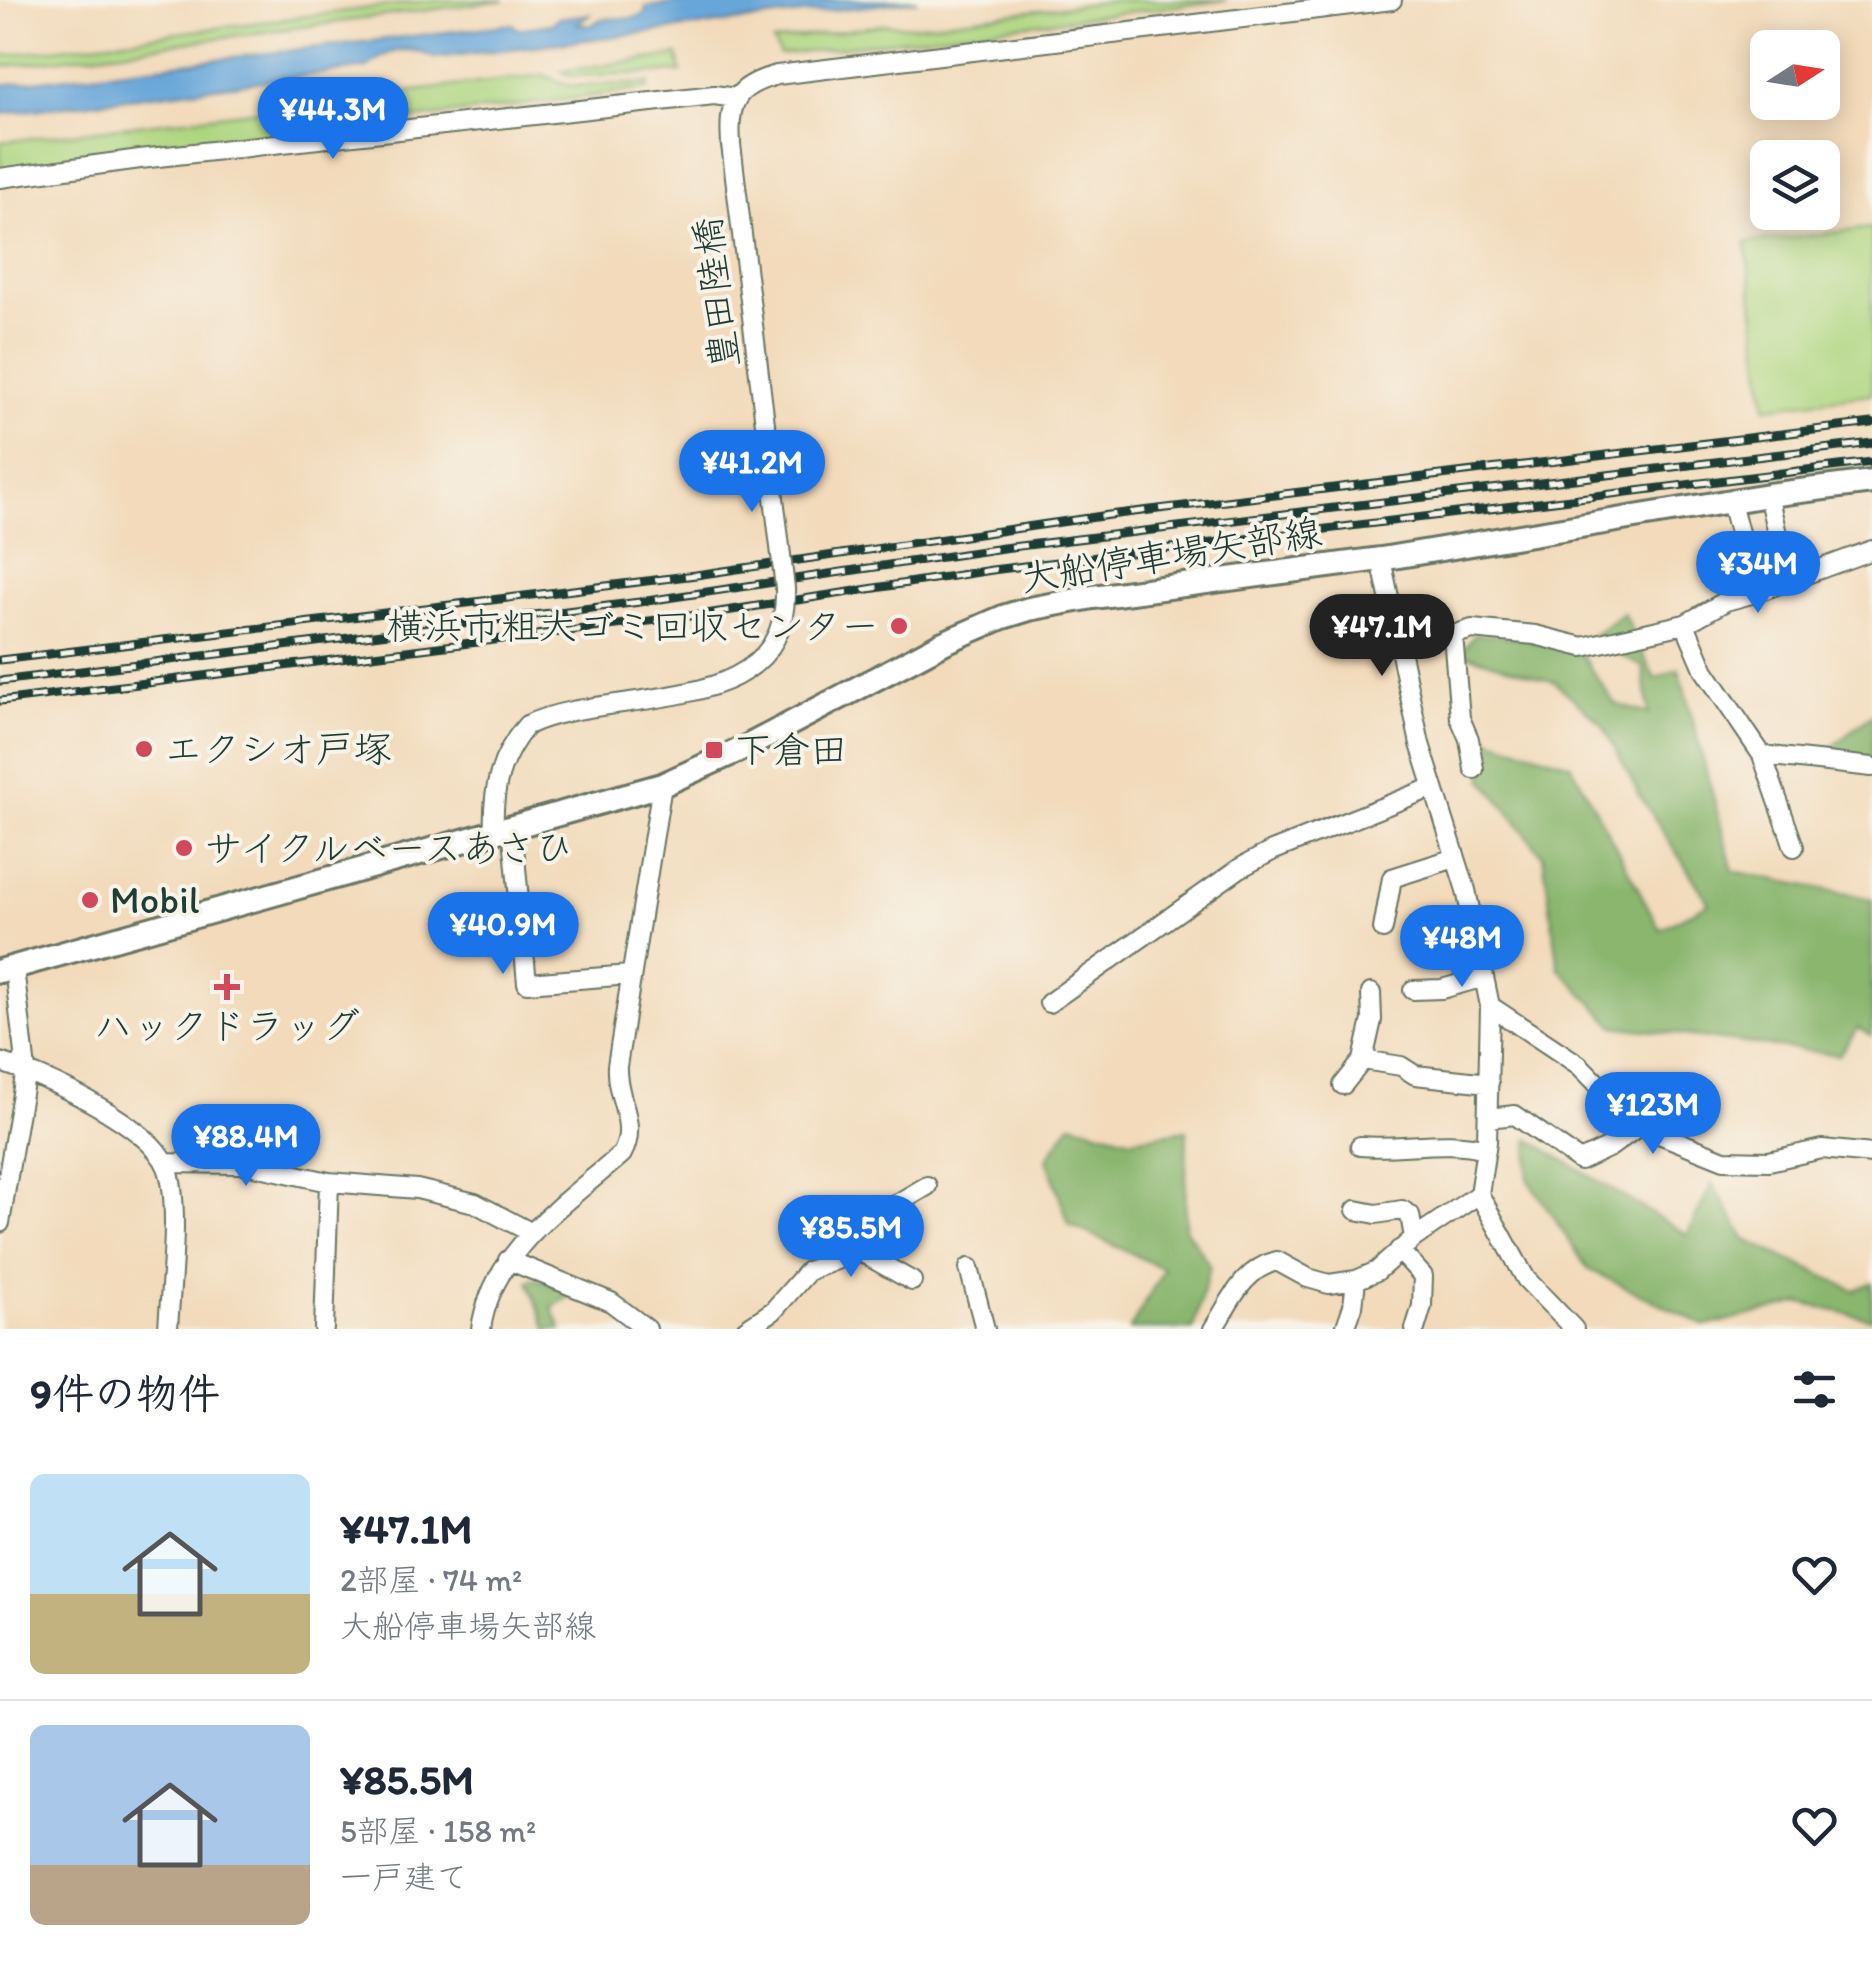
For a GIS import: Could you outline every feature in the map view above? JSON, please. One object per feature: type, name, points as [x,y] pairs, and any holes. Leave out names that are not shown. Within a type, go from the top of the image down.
[{"type":"main road","name":"大船停車場矢部線","points":[[7,970],[662,784],[750,745],[943,643],[1003,616],[1093,597],[1381,559],[1768,495],[1872,482]]},
{"type":"street","points":[[0,178],[714,95],[736,98],[746,86],[777,75],[1392,0]]},
{"type":"street","name":"豊田陸橋","points":[[503,829],[493,811],[501,762],[527,725],[562,711],[718,686],[760,661],[784,622],[785,588],[731,144],[729,117],[736,98]]},
{"type":"street","points":[[1768,495],[1788,581]]},
{"type":"street","points":[[1731,502],[1755,592]]},
{"type":"street","points":[[1474,769],[1460,718],[1454,635],[1472,629],[1535,635],[1584,647],[1684,624],[1726,601],[1872,550]]},
{"type":"street","points":[[1381,559],[1431,788],[1466,890],[1490,1006],[1488,1118],[1479,1194],[1526,1279],[1574,1329]]},
{"type":"street","points":[[1684,624],[1705,672],[1762,755],[1794,847]]},
{"type":"street","points":[[1762,755],[1872,767]]},
{"type":"street","points":[[481,1329],[492,1285],[508,1260],[532,1233],[622,1154],[629,1142],[630,1124],[616,1086],[662,784]]},
{"type":"street","points":[[1049,1003],[1240,868],[1272,851],[1431,788]]},
{"type":"street","points":[[503,829],[527,984],[630,975]]},
{"type":"street","points":[[1382,929],[1392,878],[1455,858]]},
{"type":"street","points":[[0,1223],[26,1070],[7,970]]},
{"type":"street","points":[[1414,990],[1442,989],[1484,978]]},
{"type":"street","points":[[1343,1085],[1364,1060],[1372,1020],[1371,994]]},
{"type":"street","points":[[1490,1006],[1579,1065],[1639,1126],[1724,1160],[1769,1161],[1822,1149],[1872,1154]]},
{"type":"street","points":[[1364,1060],[1401,1066],[1414,1075],[1489,1083]]},
{"type":"street","points":[[0,1062],[48,1078],[102,1110],[142,1139],[165,1163],[172,1216],[168,1329]]},
{"type":"street","points":[[1488,1118],[1516,1115],[1580,1161],[1610,1148],[1639,1126]]},
{"type":"street","points":[[1360,1146],[1465,1143],[1486,1149]]},
{"type":"street","points":[[165,1163],[245,1164],[329,1182],[418,1189],[476,1204],[532,1233]]},
{"type":"street","points":[[324,1329],[329,1182]]},
{"type":"street","points":[[746,1329],[772,1311],[808,1271],[859,1250],[888,1209],[927,1186]]},
{"type":"street","points":[[1213,1329],[1246,1278],[1260,1265],[1277,1261],[1329,1284],[1356,1280],[1377,1271],[1398,1250],[1479,1194]]},
{"type":"street","points":[[1356,1210],[1376,1214],[1402,1210],[1410,1216],[1414,1238]]},
{"type":"street","points":[[859,1250],[912,1280]]},
{"type":"street","points":[[1398,1250],[1423,1276],[1422,1306],[1415,1329]]},
{"type":"street","points":[[508,1260],[610,1302],[647,1329]]},
{"type":"street","points":[[969,1268],[985,1329]]},
{"type":"street","points":[[1344,1329],[1353,1306],[1356,1280]]},
{"type":"green space","points":[[432,0],[505,0],[0,67],[0,56]]},
{"type":"green space","points":[[1117,0],[1227,0],[780,55],[773,42],[886,24],[913,26]]},
{"type":"green space","points":[[678,55],[681,72],[571,76],[561,71]]},
{"type":"green space","points":[[543,75],[571,86],[649,83],[648,89],[0,172],[0,142]]},
{"type":"green space","points":[[1872,228],[1872,394],[1766,407],[1746,243]]},
{"type":"green space","points":[[1623,613],[1655,679],[1679,669],[1733,871],[1872,899],[1872,1036],[1858,1028],[1839,1055],[1614,1026],[1559,968],[1543,856],[1484,780],[1479,736],[1571,764],[1660,929],[1709,903],[1639,794],[1603,725],[1555,682],[1461,653],[1475,634],[1538,640],[1582,655],[1615,704],[1649,714],[1643,667],[1589,639]]},
{"type":"green space","points":[[1872,714],[1872,762],[1823,755]]},
{"type":"green space","points":[[1071,1123],[1132,1139],[1187,1130],[1185,1228],[1210,1266],[1193,1329],[1130,1329],[1164,1269],[1069,1224],[1047,1159]]},
{"type":"green space","points":[[1529,1139],[1687,1235],[1712,1184],[1746,1240],[1854,1290],[1872,1283],[1872,1319],[1800,1303],[1706,1326],[1588,1269],[1528,1179]]},
{"type":"green space","points":[[533,1278],[566,1289],[570,1296],[552,1307],[561,1329],[547,1329],[528,1281]]},
{"type":"water","points":[[701,0],[918,0],[434,58],[407,50],[383,56],[367,68],[0,114],[0,85],[513,24],[517,29],[592,14],[577,23],[591,26],[603,19],[638,17],[645,14],[646,7]]},
{"type":"railway","points":[[0,660],[696,575],[1109,515],[1872,423]]},
{"type":"railway","points":[[0,681],[640,602],[1003,548],[1872,443]]},
{"type":"railway","points":[[0,701],[706,614],[992,570],[1872,462]]},
{"type":"place","name":"横浜市粗大ゴミ回収センター","points":[[899,626]]},
{"type":"place","name":"エクシオ戸塚","points":[[144,749]]},
{"type":"place","name":"下倉田","points":[[714,750]]},
{"type":"place","name":"サイクルベースあさひ","points":[[184,848]]},
{"type":"place","name":"Mobil","points":[[90,900]]},
{"type":"place","name":"ハックドラッグ","points":[[227,987]]}]
